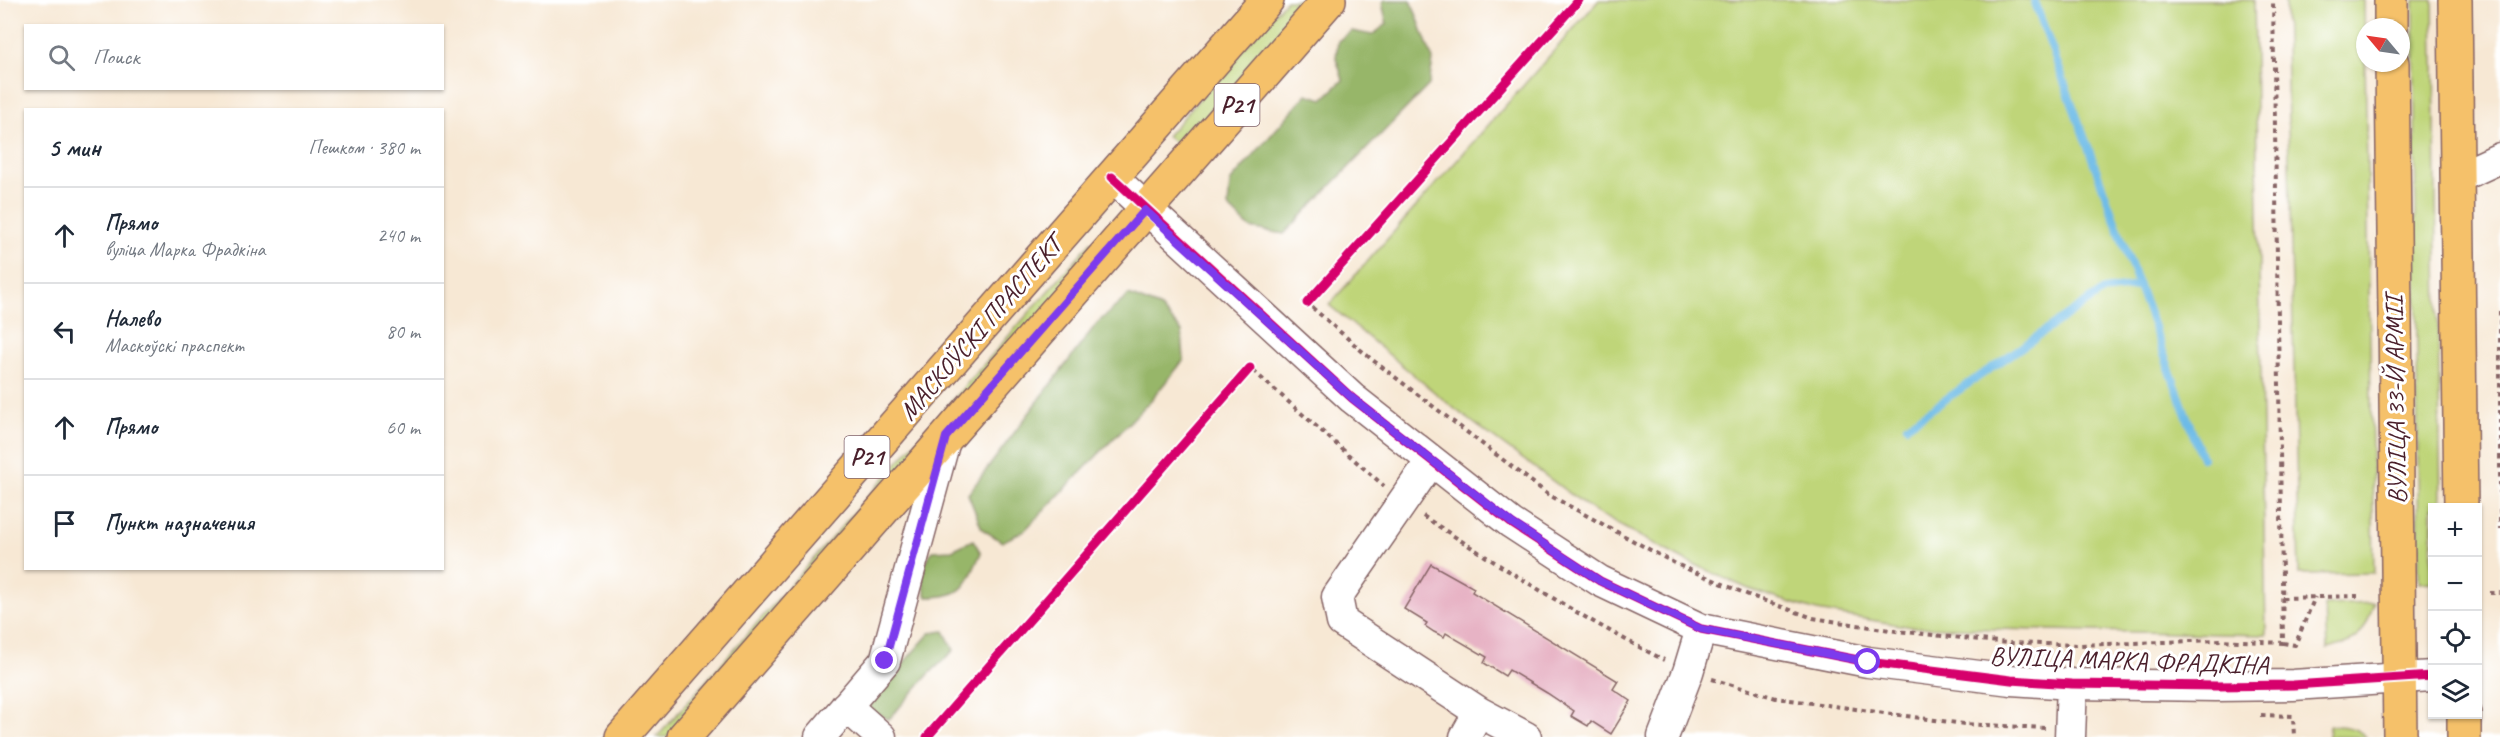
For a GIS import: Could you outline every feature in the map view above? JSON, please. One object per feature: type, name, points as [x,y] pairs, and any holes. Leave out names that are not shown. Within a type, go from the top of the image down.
[{"type":"main road","name":"МАСКОЎСКІ ПРАСПЕКТ","points":[[622,737],[1267,0]]},
{"type":"main road","name":"МАСКОЎСКІ ПРАСПЕКТ","points":[[684,737],[1329,0]]},
{"type":"main road","points":[[2391,0],[2391,18]]},
{"type":"main road","points":[[2455,0],[2461,503]]},
{"type":"main road","name":"ВУЛІЦА 33-Й АРМІІ","points":[[2392,72],[2400,737]]},
{"type":"main road","points":[[2464,719],[2464,737]]},
{"type":"street","points":[[2457,178],[2500,158]]},
{"type":"street","name":"ВУЛІЦА МАРКА ФРАДКІНА","points":[[1112,177],[1145,210],[1352,398],[1431,461],[1512,523],[1600,581],[1701,629],[1868,662],[2011,681],[2072,684],[2293,685],[2428,676]]},
{"type":"street","points":[[820,737],[885,661],[946,437]]},
{"type":"street","points":[[1431,461],[1337,597],[1342,622],[1472,724],[1526,737]]},
{"type":"street","points":[[1663,737],[1688,672],[1701,629]]},
{"type":"street","points":[[2070,737],[2072,684]]},
{"type":"street","points":[[846,706],[881,737]]},
{"type":"path","points":[[1579,0],[1307,303],[1370,358],[1549,495],[1676,564],[1782,607],[1825,620],[1896,631],[2008,643],[2079,645],[2220,640],[2295,645],[2315,597]]},
{"type":"path","points":[[2273,0],[2283,643]]},
{"type":"path","points":[[2500,311],[2500,529]]},
{"type":"path","points":[[927,737],[1250,368]]},
{"type":"path","points":[[2490,593],[2500,593]]},
{"type":"path","points":[[2282,598],[2358,596]]},
{"type":"path","points":[[2293,716],[2294,737]]},
{"type":"green space","points":[[1286,0],[1313,0],[1182,149],[1167,136]]},
{"type":"green space","points":[[1385,0],[1411,0],[1433,60],[1429,85],[1284,234],[1250,228],[1228,207],[1230,182],[1307,94],[1323,99],[1343,80],[1336,58],[1338,41],[1352,31],[1372,35],[1387,24],[1382,3]]},
{"type":"green space","points":[[1599,0],[2254,0],[2266,635],[1912,627],[1817,611],[1751,590],[1684,560],[1595,512],[1456,410],[1329,305]]},
{"type":"green space","points":[[2285,0],[2364,0],[2364,18],[2356,18],[2356,72],[2365,72],[2374,573],[2299,574]]},
{"type":"green space","points":[[2414,0],[2433,0],[2441,503],[2428,503],[2428,582],[2419,583]]},
{"type":"green space","points":[[1091,242],[1100,248],[669,737],[657,737]]},
{"type":"green space","points":[[1129,295],[1161,308],[1182,332],[1184,360],[1151,400],[1024,531],[1002,542],[982,529],[968,494],[1097,323]]},
{"type":"green space","points":[[973,540],[981,553],[968,581],[957,592],[950,595],[927,597],[923,584],[923,573],[932,551],[952,550]]},
{"type":"green space","points":[[2374,603],[2359,635],[2347,643],[2327,649],[2325,605]]},
{"type":"green space","points":[[944,631],[954,650],[889,719],[871,712],[867,704],[930,633]]},
{"type":"green space","points":[[2329,726],[2354,729],[2366,737],[2328,737]]},
{"type":"building","points":[[1431,564],[1474,588],[1472,592],[1618,681],[1613,689],[1631,701],[1611,734],[1591,721],[1588,726],[1571,716],[1574,711],[1547,693],[1509,670],[1505,676],[1484,663],[1487,657],[1446,633],[1444,637],[1434,632],[1425,626],[1427,623],[1404,609]]},
{"type":"waterway","points":[[2034,0],[2202,458]]},
{"type":"waterway","points":[[1907,426],[2103,291],[2139,286]]},
{"type":"cycle path","points":[[1307,303],[1579,0]]},
{"type":"cycle path","points":[[1112,177],[1352,398],[1511,523],[1600,581],[1701,629],[1868,662],[2011,680],[2072,684],[2293,685],[2428,676]]},
{"type":"cycle path","points":[[927,737],[1250,368]]},
{"type":"route","points":[[885,661],[946,437],[1145,210],[1352,398],[1512,523],[1600,581],[1701,629],[1868,662]]}]
